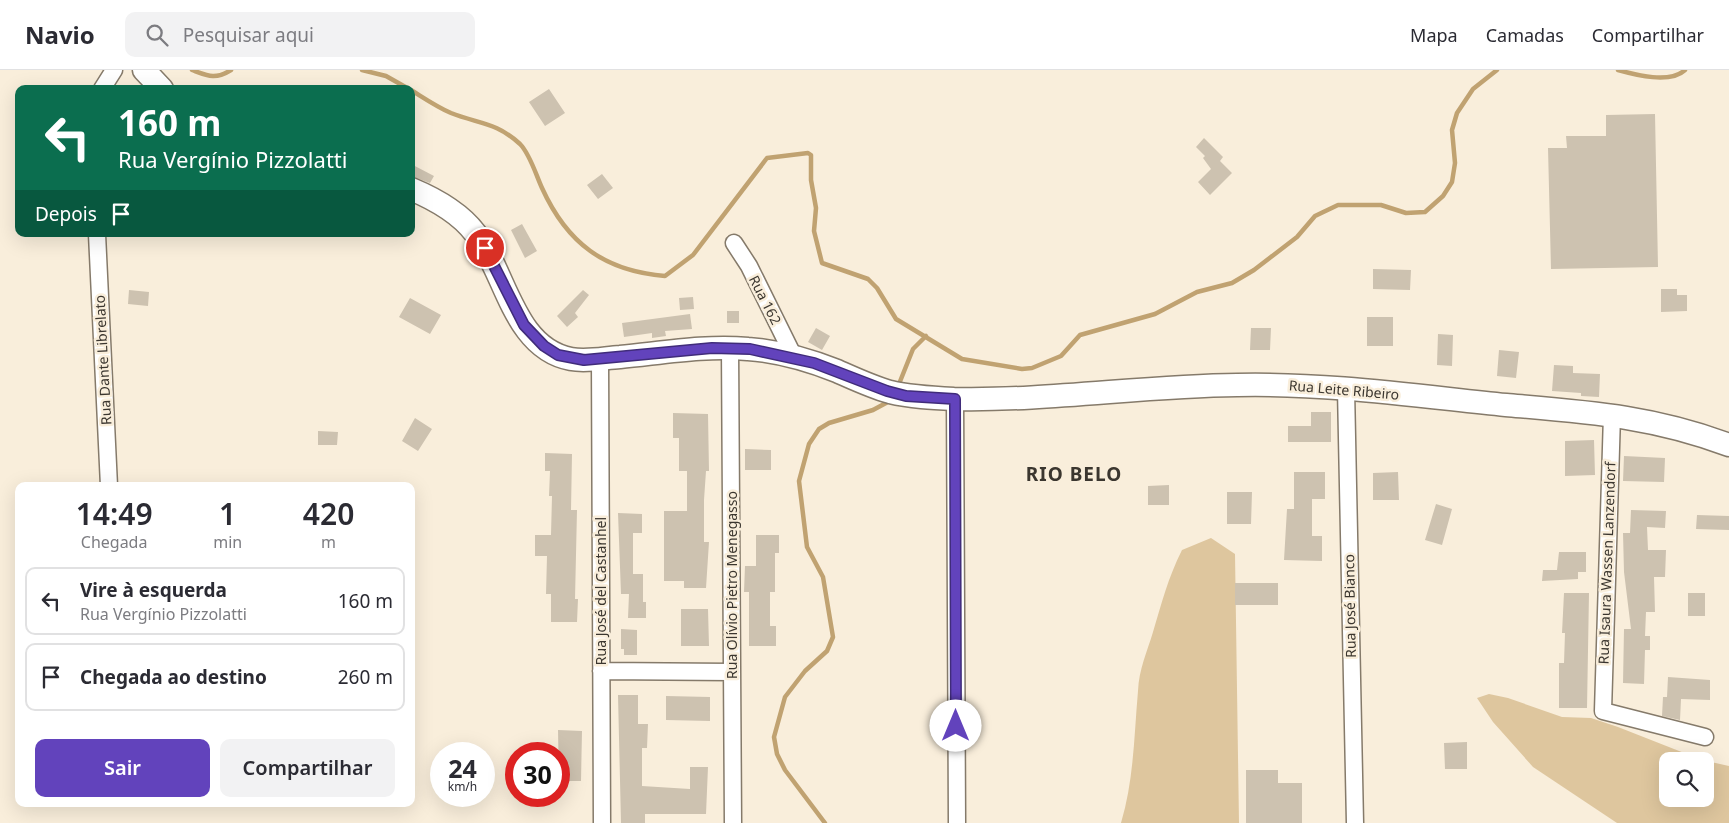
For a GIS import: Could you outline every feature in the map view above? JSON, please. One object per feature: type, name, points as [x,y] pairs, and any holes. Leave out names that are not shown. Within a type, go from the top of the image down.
[{"type":"street","points":[[105,85],[114,70]]},
{"type":"street","points":[[144,70],[158,85]]},
{"type":"street","name":"Rua Leite Ribeiro","points":[[415,192],[453,211],[476,234],[515,309],[532,336],[558,355],[570,358],[600,359],[730,348],[756,350],[794,357],[887,391],[906,396],[955,399],[1017,398],[1236,384],[1346,389],[1612,415],[1666,424],[1729,445]]},
{"type":"street","name":"Rua Dante Librelato","points":[[97,237],[109,482]]},
{"type":"street","name":"Rua 162","points":[[734,243],[749,266],[794,357]]},
{"type":"street","name":"Rua Olívio Pietro Menegasso","points":[[730,348],[733,823]]},
{"type":"street","name":"Rua José del Castanhel","points":[[600,359],[602,823]]},
{"type":"street","name":"Rua José Bianco","points":[[1346,389],[1355,823]]},
{"type":"street","points":[[955,399],[957,823]]},
{"type":"street","name":"Rua Isaura Wassen Lanzendorf","points":[[1612,415],[1602,711],[1705,737]]},
{"type":"street","points":[[601,671],[732,672]]},
{"type":"shaded area","points":[[1211,538],[1235,554],[1239,823],[1121,823],[1129,790],[1140,675],[1162,600],[1182,550]]},
{"type":"shaded area","points":[[1489,694],[1508,698],[1562,717],[1591,718],[1682,752],[1659,752],[1659,807],[1714,807],[1714,763],[1729,766],[1729,823],[1617,823],[1533,767],[1493,722],[1477,698]]},
{"type":"building","points":[[549,89],[565,113],[545,126],[529,102]]},
{"type":"building","points":[[1655,114],[1658,267],[1551,269],[1548,148],[1567,148],[1566,136],[1606,136],[1606,115]]},
{"type":"building","points":[[1204,138],[1223,157],[1220,161],[1232,173],[1210,195],[1198,182],[1211,169],[1203,158],[1205,156],[1196,147]]},
{"type":"building","points":[[415,166],[434,176],[430,183],[415,177]]},
{"type":"building","points":[[602,174],[613,188],[598,199],[587,185]]},
{"type":"building","points":[[522,224],[537,251],[525,258],[511,230]]},
{"type":"building","points":[[1373,269],[1411,270],[1410,290],[1373,289]]},
{"type":"building","points":[[1661,289],[1677,289],[1677,295],[1687,295],[1687,311],[1661,312]]},
{"type":"building","points":[[129,290],[149,292],[148,306],[128,304]]},
{"type":"building","points":[[583,290],[589,295],[575,313],[578,317],[567,327],[557,316]]},
{"type":"building","points":[[693,297],[694,309],[680,310],[679,298]]},
{"type":"building","points":[[410,298],[441,315],[430,334],[399,317]]},
{"type":"building","points":[[727,311],[739,311],[739,323],[727,323]]},
{"type":"building","points":[[690,314],[692,329],[665,331],[666,336],[652,338],[652,333],[624,337],[622,323]]},
{"type":"building","points":[[1367,317],[1393,317],[1393,346],[1367,346]]},
{"type":"building","points":[[816,328],[830,336],[822,350],[808,342]]},
{"type":"building","points":[[1251,328],[1271,328],[1270,350],[1250,350]]},
{"type":"building","points":[[1438,334],[1453,335],[1452,366],[1437,365]]},
{"type":"building","points":[[1499,350],[1519,352],[1516,378],[1497,376]]},
{"type":"building","points":[[1554,365],[1573,366],[1573,373],[1600,374],[1599,397],[1581,396],[1581,393],[1552,391]]},
{"type":"building","points":[[1311,412],[1331,412],[1331,442],[1288,442],[1288,426],[1311,426]]},
{"type":"building","points":[[673,413],[708,414],[709,471],[706,471],[704,500],[704,542],[709,542],[706,588],[684,588],[684,581],[664,581],[664,511],[687,511],[687,471],[679,471],[679,438],[673,438]]},
{"type":"building","points":[[415,418],[432,429],[418,451],[402,441]]},
{"type":"building","points":[[318,431],[338,432],[337,445],[318,445]]},
{"type":"building","points":[[1594,440],[1595,475],[1565,476],[1565,441]]},
{"type":"building","points":[[745,449],[771,450],[771,470],[745,470]]},
{"type":"building","points":[[545,453],[572,454],[571,510],[577,510],[575,599],[578,599],[577,622],[551,622],[551,594],[546,594],[547,556],[535,556],[535,535],[551,535],[552,496],[549,496],[550,471],[545,471]]},
{"type":"building","points":[[1624,456],[1665,458],[1664,482],[1623,481]]},
{"type":"building","points":[[1294,472],[1325,472],[1325,499],[1312,499],[1312,536],[1322,536],[1322,561],[1284,560],[1287,509],[1294,509]]},
{"type":"building","points":[[1398,472],[1399,500],[1373,500],[1373,473]]},
{"type":"building","points":[[1169,485],[1169,505],[1148,505],[1148,486]]},
{"type":"building","points":[[1227,492],[1252,492],[1251,524],[1227,524]]},
{"type":"building","points":[[1436,504],[1452,509],[1442,545],[1425,540]]},
{"type":"building","points":[[1631,510],[1666,511],[1665,528],[1647,527],[1648,550],[1666,550],[1665,577],[1654,577],[1655,612],[1646,612],[1645,636],[1650,636],[1650,650],[1645,650],[1644,684],[1623,683],[1624,629],[1631,629],[1624,572],[1623,533],[1630,533]]},
{"type":"building","points":[[618,513],[642,514],[642,533],[633,533],[633,574],[643,574],[643,602],[646,602],[646,618],[628,618],[629,594],[621,594]]},
{"type":"building","points":[[1697,515],[1729,516],[1729,530],[1696,529]]},
{"type":"building","points":[[756,535],[779,535],[779,553],[775,553],[775,592],[770,592],[770,626],[776,626],[776,646],[749,646],[749,592],[744,592],[745,566],[756,566]]},
{"type":"building","points":[[1559,552],[1586,552],[1586,572],[1578,572],[1578,579],[1542,581],[1543,570],[1557,570]]},
{"type":"building","points":[[1235,583],[1278,583],[1278,605],[1235,605]]},
{"type":"building","points":[[1564,593],[1589,593],[1587,708],[1559,708],[1559,663],[1564,663],[1565,633],[1562,633]]},
{"type":"building","points":[[1688,593],[1705,593],[1705,616],[1688,616]]},
{"type":"building","points":[[681,609],[708,609],[709,646],[681,646]]},
{"type":"building","points":[[621,629],[637,630],[637,655],[624,655],[624,649],[621,649]]},
{"type":"building","points":[[1668,677],[1710,680],[1710,700],[1681,699],[1680,720],[1662,716],[1663,697],[1667,697]]},
{"type":"building","points":[[618,695],[638,695],[638,724],[648,724],[647,748],[642,748],[642,786],[690,789],[690,767],[708,767],[706,814],[645,814],[645,823],[621,823]]},
{"type":"building","points":[[666,696],[710,697],[710,721],[666,720]]},
{"type":"building","points":[[558,730],[582,731],[581,781],[570,781],[570,742],[558,742]]},
{"type":"building","points":[[1467,742],[1467,769],[1445,769],[1444,743]]},
{"type":"building","points":[[1246,770],[1278,770],[1278,783],[1302,783],[1302,823],[1246,823]]},
{"type":"waterway","points":[[192,70],[212,76],[231,70]]},
{"type":"waterway","points":[[362,70],[386,76],[402,85]]},
{"type":"waterway","points":[[415,92],[446,111],[495,127],[520,144],[527,153],[552,207],[576,239],[590,251],[606,260],[624,268],[643,273],[665,276],[693,255],[767,158],[808,153],[811,155],[811,180],[816,208],[814,231],[822,263],[868,279],[877,288],[896,319],[962,359],[1022,369],[1032,368],[1061,356],[1080,335],[1155,314],[1197,292],[1232,283],[1254,270],[1297,237],[1315,216],[1338,205],[1381,205],[1406,213],[1425,212],[1443,196],[1452,182],[1455,163],[1452,130],[1457,113],[1473,89],[1497,70]]},
{"type":"waterway","points":[[1618,70],[1653,77],[1671,77],[1685,70]]},
{"type":"waterway","points":[[899,384],[913,349],[926,336]]},
{"type":"waterway","points":[[825,823],[785,770],[777,754],[774,737],[785,697],[805,671],[827,651],[833,637],[823,577],[807,547],[799,481],[809,444],[819,429],[829,423],[873,410],[886,403]]},
{"type":"district","name":"RIO BELO","points":[[1074,474]]},
{"type":"route","points":[[485,248],[524,325],[532,336],[558,355],[584,360],[712,348],[750,349],[794,357],[814,363],[865,384],[906,396],[955,399],[956,726]]}]
